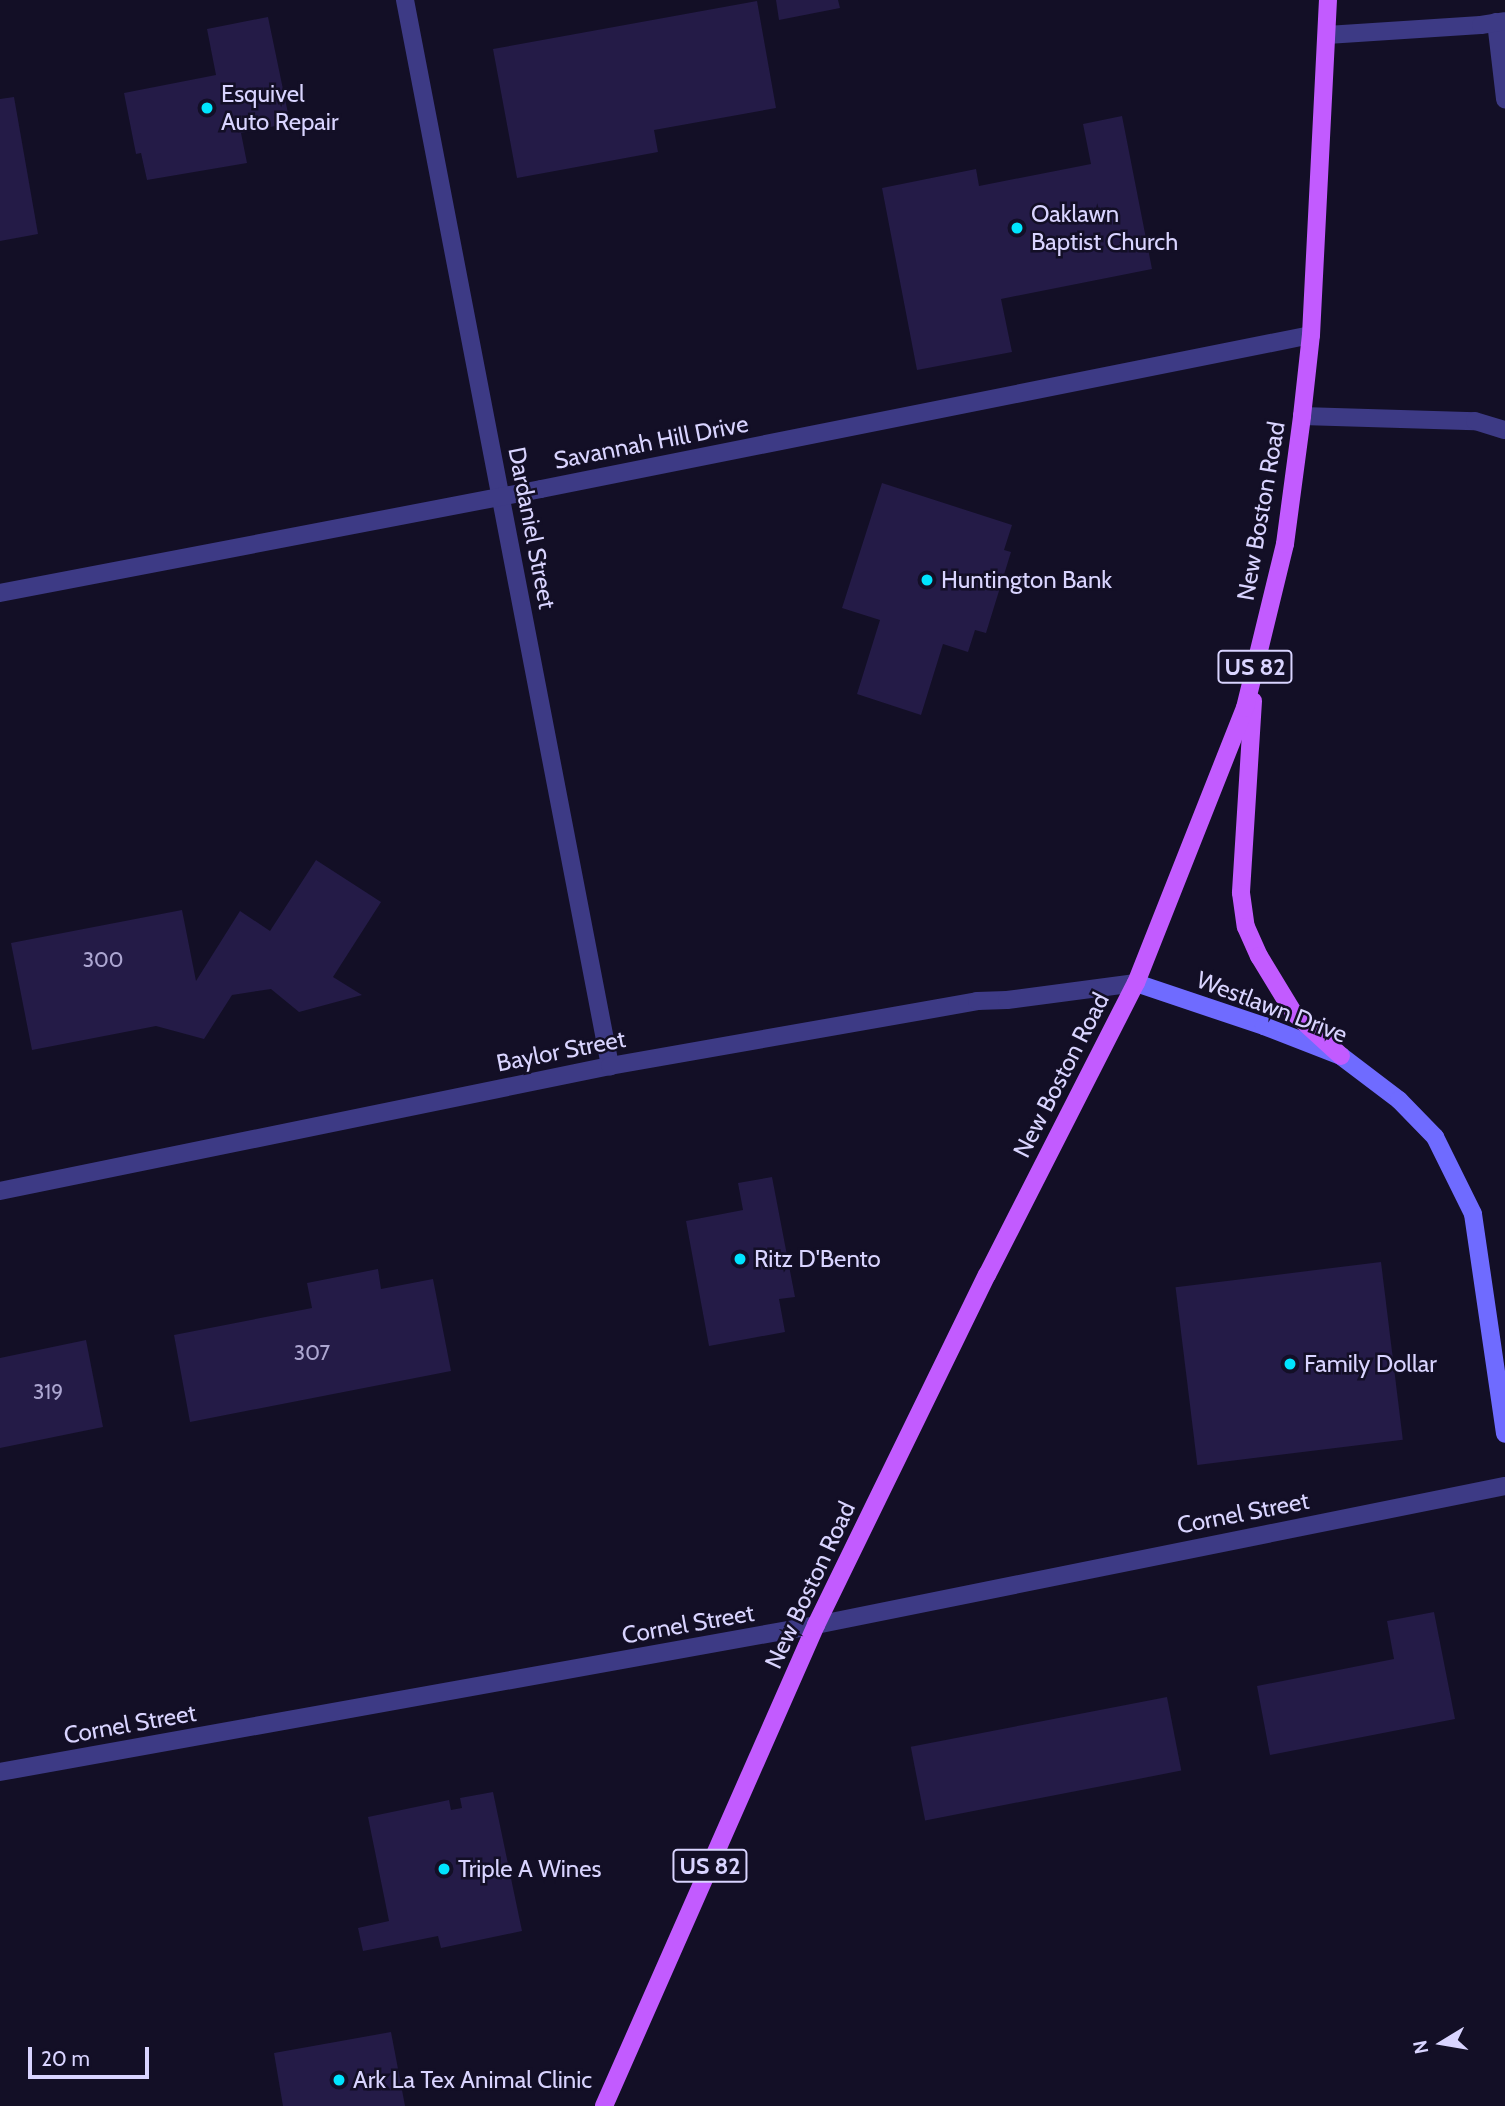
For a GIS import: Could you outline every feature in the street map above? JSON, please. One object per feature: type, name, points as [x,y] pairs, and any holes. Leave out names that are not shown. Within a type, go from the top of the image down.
[{"type":"main road","name":"New Boston Road","points":[[604,2106],[816,1625],[1136,983],[1245,708],[1285,544],[1302,416],[1311,335],[1328,0]]},
{"type":"main road","points":[[1255,667],[1241,893],[1246,927],[1259,956],[1293,1012],[1341,1056]]},
{"type":"main road","name":"Westlawn Drive","points":[[1136,983],[1264,1026],[1341,1056],[1399,1100],[1435,1137],[1473,1214],[1505,1434]]},
{"type":"street","name":"Dardaniel Street","points":[[405,0],[610,1066]]},
{"type":"street","points":[[1328,35],[1501,22],[1505,99]]},
{"type":"street","name":"Savannah Hill Drive","points":[[0,593],[502,497],[1311,335]]},
{"type":"street","points":[[1302,416],[1475,421],[1505,430]]},
{"type":"street","name":"Baylor Street","points":[[0,1191],[610,1066],[977,1001],[1007,1000],[1136,983]]},
{"type":"street","name":"Cornel Street","points":[[0,1772],[816,1625],[1505,1486]]},
{"type":"building","points":[[776,0],[838,0],[840,8],[779,20]]},
{"type":"building","points":[[757,1],[776,108],[654,130],[658,152],[517,178],[493,49]]},
{"type":"building","name":"Esquivel Auto Repair","points":[[268,17],[290,123],[241,133],[247,163],[147,180],[141,153],[136,154],[124,93],[216,75],[207,29]]},
{"type":"building","points":[[14,97],[38,234],[0,241],[0,99]]},
{"type":"building","name":"Oaklawn Baptist Church","points":[[1122,116],[1152,269],[1001,299],[1012,352],[917,370],[882,188],[976,169],[979,186],[1091,164],[1083,124]]},
{"type":"building","name":"Huntington Bank","points":[[882,483],[1012,525],[1004,550],[1011,552],[986,633],[975,630],[968,652],[943,644],[921,715],[857,694],[880,620],[842,608]]},
{"type":"building","points":[[316,860],[381,902],[333,977],[362,995],[299,1012],[271,989],[232,995],[204,1039],[156,1026],[32,1050],[11,943],[182,910],[196,981],[240,911],[270,931]]},
{"type":"building","name":"Ritz D'Bento","points":[[772,1177],[795,1297],[779,1299],[785,1332],[709,1346],[686,1221],[743,1210],[738,1183]]},
{"type":"building","name":"Family Dollar","points":[[1381,1262],[1403,1440],[1197,1465],[1176,1287]]},
{"type":"building","points":[[378,1269],[381,1289],[433,1279],[451,1371],[190,1422],[174,1335],[312,1308],[307,1283]]},
{"type":"building","points":[[86,1340],[103,1427],[0,1448],[0,1358]]},
{"type":"building","points":[[1434,1612],[1455,1719],[1270,1755],[1257,1686],[1394,1659],[1387,1621]]},
{"type":"building","points":[[1167,1697],[1181,1771],[925,1820],[911,1747]]},
{"type":"building","name":"Triple A Wines","points":[[493,1792],[522,1931],[441,1948],[438,1936],[363,1951],[358,1928],[389,1921],[368,1817],[449,1800],[451,1810],[462,1808],[460,1798]]},
{"type":"building","name":"Ark La Tex Animal Clinic","points":[[391,2032],[405,2106],[283,2106],[274,2053]]},
{"type":"place","name":"Esquivel Auto Repair","points":[[207,108]]},
{"type":"place","name":"Oaklawn Baptist Church","points":[[1017,228]]},
{"type":"place","name":"Huntington Bank","points":[[927,580]]},
{"type":"place","name":"Ritz D'Bento","points":[[740,1259]]},
{"type":"place","name":"Family Dollar","points":[[1290,1364]]},
{"type":"place","name":"Triple A Wines","points":[[444,1869]]},
{"type":"place","name":"Ark La Tex Animal Clinic","points":[[339,2080]]}]
